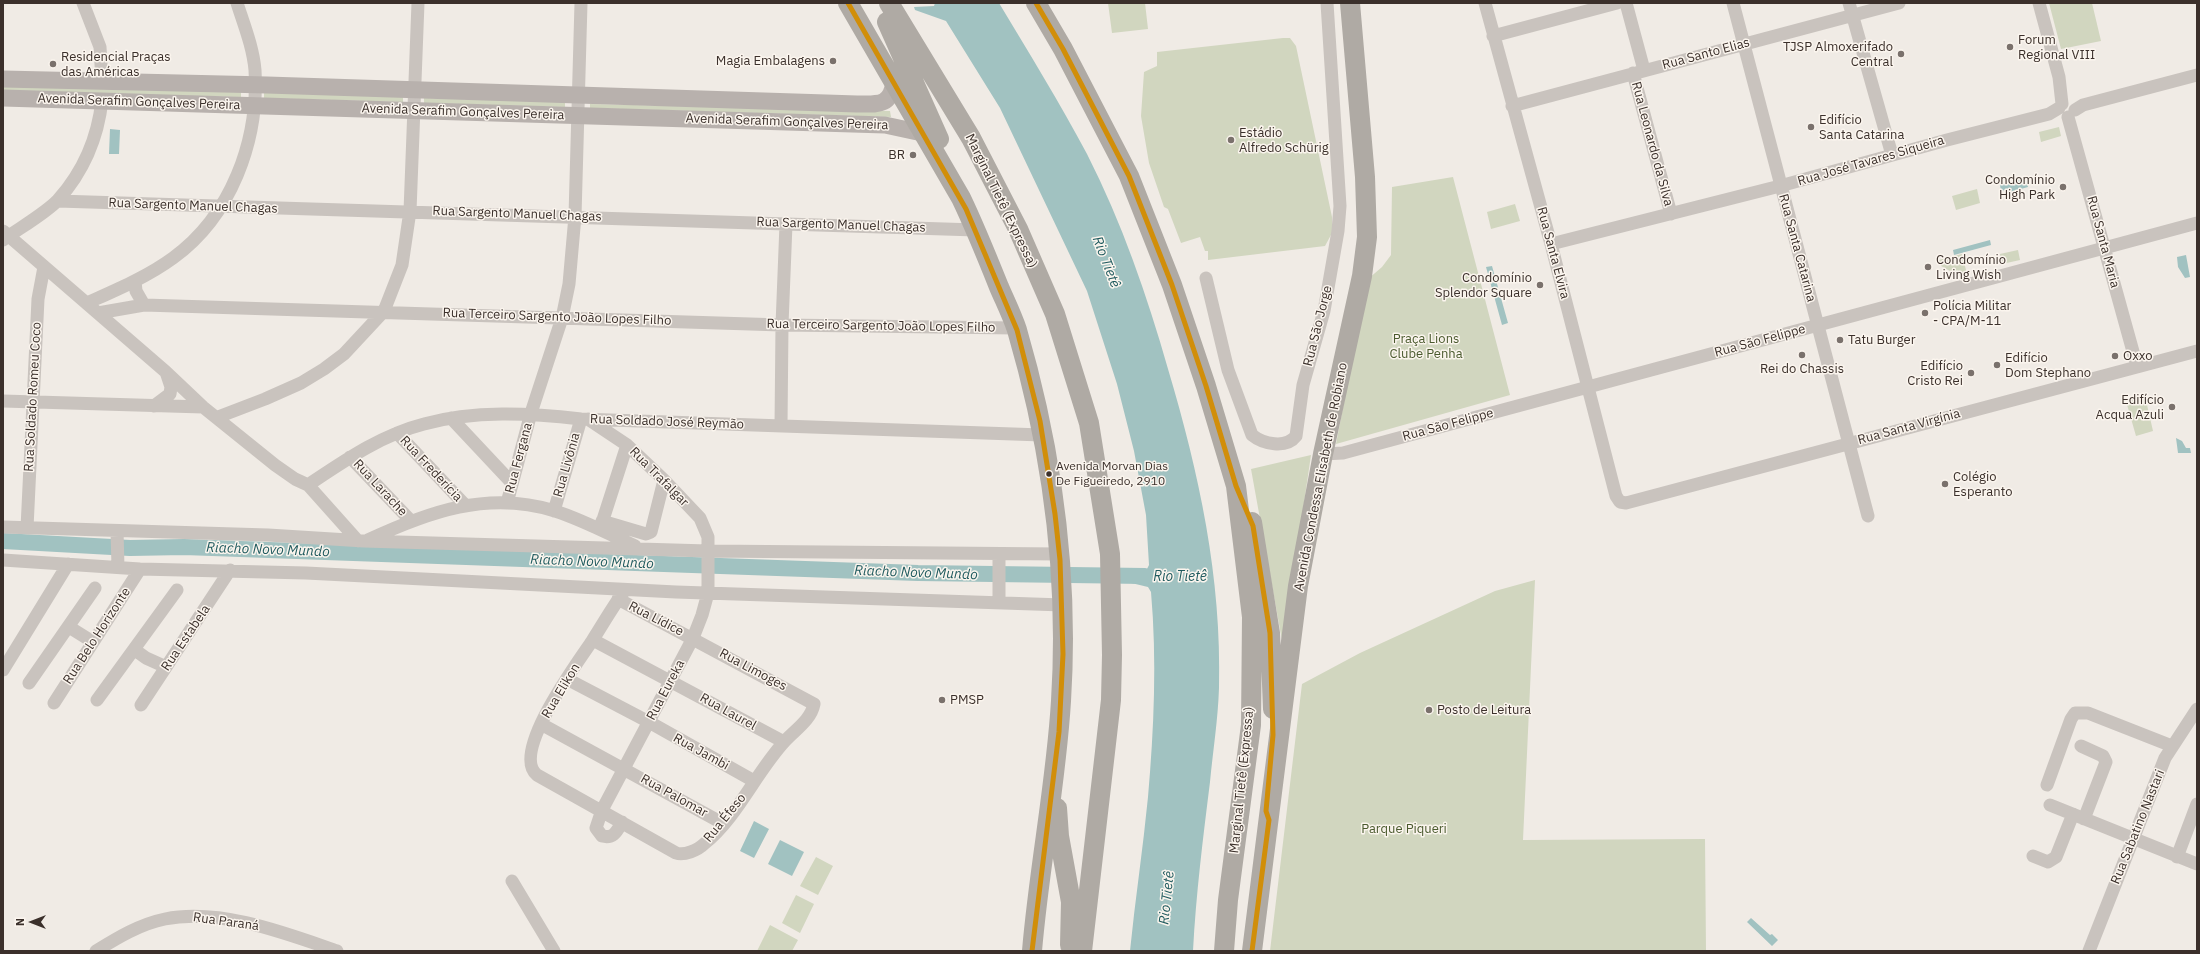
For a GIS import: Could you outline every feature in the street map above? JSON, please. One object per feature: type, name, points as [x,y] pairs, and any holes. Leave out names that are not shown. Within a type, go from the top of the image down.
[{"type":"highway","points":[[848,3],[922,134],[961,198],[976,230],[1016,328],[1042,435],[1050,475],[1063,597],[1061,700],[1056,753],[1037,891],[1032,951]]},
{"type":"highway","points":[[882,3],[885,16],[910,71],[932,126],[962,188],[961,198]]},
{"type":"highway","name":"Marginal Tietê (Expressa)","points":[[889,3],[970,138],[1018,229],[1054,314],[1089,423],[1110,554],[1112,595],[1111,700],[1082,951]]},
{"type":"highway","name":"Marginal Tietê (Expressa)","points":[[1036,3],[1064,49],[1129,176],[1172,285],[1206,386],[1236,486],[1252,617],[1251,725],[1224,951]]},
{"type":"highway","name":"Avenida Condessa Elisabeth de Robiano","points":[[1252,951],[1298,586],[1323,454],[1362,276],[1367,237],[1365,177],[1350,3]]},
{"type":"highway","points":[[1236,486],[1243,499],[1253,526],[1270,633],[1273,719],[1266,811],[1269,820]]},
{"type":"highway","points":[[1056,753],[1060,761],[1057,816],[1059,836],[1071,902],[1070,951]]},
{"type":"main road","name":"Avenida Serafim Gonçalves Pereira","points":[[3,79],[255,85],[877,104],[889,98],[894,83]]},
{"type":"main road","name":"Avenida Serafim Gonçalves Pereira","points":[[3,98],[885,125],[908,129],[922,134]]},
{"type":"street","points":[[83,3],[100,48],[102,81]]},
{"type":"street","points":[[87,303],[135,281],[173,258],[197,237],[220,207],[236,181],[249,143],[255,85],[255,70],[251,43],[237,3]]},
{"type":"street","points":[[218,417],[301,383],[324,369],[344,354],[384,311],[402,265],[410,211],[413,90],[418,3]]},
{"type":"street","name":"Rua Fergana","points":[[507,503],[532,413],[562,318],[570,278],[575,216],[581,3]]},
{"type":"street","name":"Rua São Jorge","points":[[1206,278],[1228,370],[1252,435],[1266,443],[1283,444],[1292,441],[1296,436],[1303,385],[1324,311],[1338,231],[1340,206],[1328,3]]},
{"type":"street","name":"Rua Santa Elvira","points":[[1484,3],[1551,244],[1616,496],[1620,502]]},
{"type":"street","points":[[1493,36],[1617,3]]},
{"type":"street","name":"Rua Leonardo da Silva","points":[[1626,3],[1638,72],[1671,214]]},
{"type":"street","name":"Rua Santa Catarina","points":[[1732,3],[1868,516]]},
{"type":"street","name":"Rua Santo Elias","points":[[1512,106],[1743,44],[1851,9],[1899,3]]},
{"type":"street","name":"Rua Santa Maria","points":[[2039,3],[2137,366]]},
{"type":"street","points":[[1851,9],[1892,155]]},
{"type":"street","name":"Rua José Tavares Siqueira","points":[[1551,244],[1780,186],[2197,75]]},
{"type":"street","points":[[102,100],[100,120],[88,154],[58,201],[5,236],[87,303],[166,372],[203,407],[218,417],[275,465],[295,479],[308,485],[361,541]]},
{"type":"street","name":"Rua Sargento Manuel Chagas","points":[[58,201],[220,207],[575,216],[976,230]]},
{"type":"street","points":[[781,426],[782,325],[786,224]]},
{"type":"street","name":"Rua São Felippe","points":[[1323,454],[1343,453],[2197,224]]},
{"type":"street","name":"Rua Soldado Romeu Coco","points":[[27,528],[38,299],[44,267]]},
{"type":"street","points":[[135,281],[136,291],[144,305]]},
{"type":"street","name":"Rua Terceiro Sargento João Lopes Filho","points":[[98,313],[144,305],[384,311],[782,325],[1016,328]]},
{"type":"street","name":"Rua Santa Virgínia","points":[[1620,502],[1626,503],[2197,351]]},
{"type":"street","points":[[154,406],[170,394],[171,387],[166,372]]},
{"type":"street","points":[[3,401],[203,407]]},
{"type":"street","name":"Rua Soldado José Reymão","points":[[308,485],[350,457],[397,433],[423,424],[451,418],[532,413],[585,419],[1042,435]]},
{"type":"street","points":[[451,418],[512,483]]},
{"type":"street","name":"Rua Trafalgar","points":[[585,419],[627,445],[664,480],[700,518],[708,536],[708,555]]},
{"type":"street","name":"Rua Livônia","points":[[554,511],[585,419]]},
{"type":"street","name":"Rua Frederícia","points":[[397,433],[464,505]]},
{"type":"street","points":[[601,525],[627,445]]},
{"type":"street","name":"Rua Larache","points":[[350,457],[410,520]]},
{"type":"street","points":[[361,541],[410,520],[464,505],[507,503],[554,511],[601,525],[646,534],[651,532],[664,480]]},
{"type":"street","points":[[601,525],[640,549]]},
{"type":"street","points":[[3,527],[117,535],[268,535],[361,541],[640,549],[708,555],[999,560],[1060,559]]},
{"type":"street","points":[[117,535],[118,563]]},
{"type":"street","name":"Rua Eureka","points":[[600,815],[672,681],[693,638],[702,615],[708,593],[708,555]]},
{"type":"street","points":[[3,560],[68,564],[118,563],[140,569],[230,570],[621,595],[708,593],[999,603],[1063,597]]},
{"type":"street","points":[[999,560],[999,603]]},
{"type":"street","points":[[3,670],[68,564]]},
{"type":"street","name":"Rua Belo Horizonte","points":[[54,703],[140,569]]},
{"type":"street","name":"Rua Estabela","points":[[141,705],[230,570]]},
{"type":"street","points":[[29,683],[95,588]]},
{"type":"street","points":[[97,700],[135,650],[177,590]]},
{"type":"street","name":"Rua Lídice","points":[[621,595],[693,638]]},
{"type":"street","name":"Rua Elikon","points":[[600,815],[533,772],[532,753],[540,724],[550,703],[593,640],[621,595]]},
{"type":"street","points":[[69,627],[93,642]]},
{"type":"street","name":"Rua Limoges","points":[[693,638],[812,702]]},
{"type":"street","name":"Rua Laurel","points":[[593,640],[784,742]]},
{"type":"street","points":[[135,650],[146,658],[166,667]]},
{"type":"street","name":"Rua Jambi","points":[[566,679],[649,722],[754,781]]},
{"type":"street","name":"Rua Éfeso","points":[[600,815],[622,822],[680,854],[703,846],[724,824],[784,742],[810,715],[814,706],[812,702]]},
{"type":"street","name":"Rua Sabatino Nastari","points":[[2089,951],[2165,758],[2197,709]]},
{"type":"street","points":[[2047,785],[2071,719],[2075,713],[2088,713],[2172,746]]},
{"type":"street","name":"Rua Palomar","points":[[540,724],[624,768],[724,824]]},
{"type":"street","points":[[2033,856],[2048,862],[2056,857],[2079,816],[2106,762],[2104,756],[2081,746]]},
{"type":"street","points":[[2177,857],[2197,804]]},
{"type":"street","points":[[2050,805],[2197,864]]},
{"type":"street","points":[[600,815],[597,830],[605,837],[615,834],[622,822]]},
{"type":"street","points":[[512,882],[554,951]]},
{"type":"street","name":"Rua Paraná","points":[[96,951],[142,926],[163,919],[184,917],[204,917],[269,928],[337,951]]},
{"type":"green space","points":[[1108,3],[1145,3],[1148,29],[1112,33]]},
{"type":"green space","points":[[2049,3],[2092,3],[2101,41],[2061,49]]},
{"type":"green space","name":"Estádio Alfredo Schürig","points":[[1290,38],[1296,46],[1332,217],[1332,233],[1325,246],[1208,260],[1208,251],[1205,251],[1200,237],[1181,243],[1168,209],[1164,207],[1149,163],[1141,116],[1144,72],[1157,66],[1157,52]]},
{"type":"green space","points":[[3,86],[241,92],[241,97],[3,92]]},
{"type":"green space","points":[[264,92],[403,97],[403,102],[264,98]]},
{"type":"green space","points":[[424,98],[565,102],[565,107],[424,103]]},
{"type":"green space","points":[[590,104],[890,111],[891,117],[590,108]]},
{"type":"green space","points":[[2059,127],[2061,136],[2041,142],[2039,132]]},
{"type":"green space","name":"Praça Lions Clube Penha","points":[[1453,177],[1510,395],[1336,444],[1368,279],[1382,267],[1391,255],[1392,187]]},
{"type":"green space","points":[[1977,189],[1980,203],[1956,210],[1952,196]]},
{"type":"green space","points":[[1515,204],[1520,221],[1491,229],[1487,212]]},
{"type":"green space","points":[[2018,250],[2020,260],[2002,264],[2000,254]]},
{"type":"green space","points":[[1962,254],[1967,274],[1959,276],[1941,266],[1939,260]]},
{"type":"green space","points":[[2145,396],[2153,431],[2136,436],[2126,401]]},
{"type":"green space","points":[[1311,455],[1283,646],[1251,469]]},
{"type":"green space","name":"Parque Piqueri","points":[[1535,580],[1523,840],[1705,839],[1706,951],[1270,951],[1302,684],[1360,653],[1495,591]]},
{"type":"green space","points":[[816,857],[833,866],[818,895],[800,886]]},
{"type":"green space","points":[[796,895],[814,904],[800,933],[782,923]]},
{"type":"green space","points":[[770,925],[798,940],[792,951],[757,951]]},
{"type":"water","name":"Rio Tietê","points":[[935,3],[999,3],[1077,135],[1100,180],[1133,260],[1160,341],[1179,408],[1199,487],[1206,526],[1217,606],[1219,647],[1218,711],[1200,866],[1193,951],[1130,951],[1150,771],[1154,694],[1154,643],[1151,592],[1148,587],[1123,581],[1122,569],[1147,569],[1149,565],[1146,515],[1134,451],[1117,384],[1087,291],[1000,108],[946,21],[915,10],[914,7],[934,6]]},
{"type":"water","points":[[110,129],[120,130],[119,154],[109,154]]},
{"type":"water","points":[[2026,178],[2028,187],[2010,192],[2009,189],[2001,191],[2000,185]]},
{"type":"water","points":[[1990,240],[1991,245],[1954,255],[1953,250]]},
{"type":"water","points":[[2186,255],[2190,277],[2185,278],[2178,267],[2177,257]]},
{"type":"water","points":[[1492,266],[1508,323],[1502,325],[1486,267]]},
{"type":"water","points":[[2176,438],[2182,441],[2186,448],[2190,448],[2191,453],[2178,453]]},
{"type":"water","points":[[754,821],[769,829],[754,858],[740,851]]},
{"type":"water","points":[[780,840],[804,852],[792,876],[768,864]]},
{"type":"water","points":[[1751,918],[1778,940],[1772,946],[1747,922]]},
{"type":"waterway","name":"Riacho Novo Mundo","points":[[3,541],[130,548],[184,547],[918,573],[1145,576]]},
{"type":"transit line","points":[[848,3],[966,209],[1017,330],[1040,421],[1055,514],[1060,560],[1063,654],[1059,732],[1032,951]]},
{"type":"transit line","points":[[1036,3],[1063,49],[1129,176],[1172,285],[1206,386],[1236,486],[1253,526],[1270,633],[1273,735],[1266,811],[1269,820],[1252,951]]},
{"type":"place","name":"Forum Regional VIII","points":[[2010,47]]},
{"type":"place","name":"TJSP Almoxerifado Central","points":[[1901,54]]},
{"type":"place","name":"Magia Embalagens","points":[[833,61]]},
{"type":"place","name":"Residencial Praças das Américas","points":[[53,64]]},
{"type":"place","name":"Edifício Santa Catarina","points":[[1811,127]]},
{"type":"place","name":"Estádio Alfredo Schürig","points":[[1231,140]]},
{"type":"place","name":"BR","points":[[913,155]]},
{"type":"place","name":"Condomínio High Park","points":[[2063,187]]},
{"type":"place","name":"Condomínio Living Wish","points":[[1928,267]]},
{"type":"place","name":"Condomínio Splendor Square","points":[[1540,285]]},
{"type":"place","name":"Polícia Militar - CPA/M-11","points":[[1925,313]]},
{"type":"place","name":"Tatu Burger","points":[[1840,340]]},
{"type":"place","name":"Rei do Chassis","points":[[1802,355]]},
{"type":"place","name":"Oxxo","points":[[2115,356]]},
{"type":"place","name":"Edifício Dom Stephano","points":[[1997,365]]},
{"type":"place","name":"Edifício Cristo Rei","points":[[1971,373]]},
{"type":"place","name":"Edifício Acqua Azuli","points":[[2172,407]]},
{"type":"place","name":"Avenida Morvan Dias De Figueiredo, 2910","points":[[1049,474]]},
{"type":"place","name":"Colégio Esperanto","points":[[1945,484]]},
{"type":"place","name":"PMSP","points":[[942,700]]},
{"type":"place","name":"Posto de Leitura","points":[[1429,710]]}]
